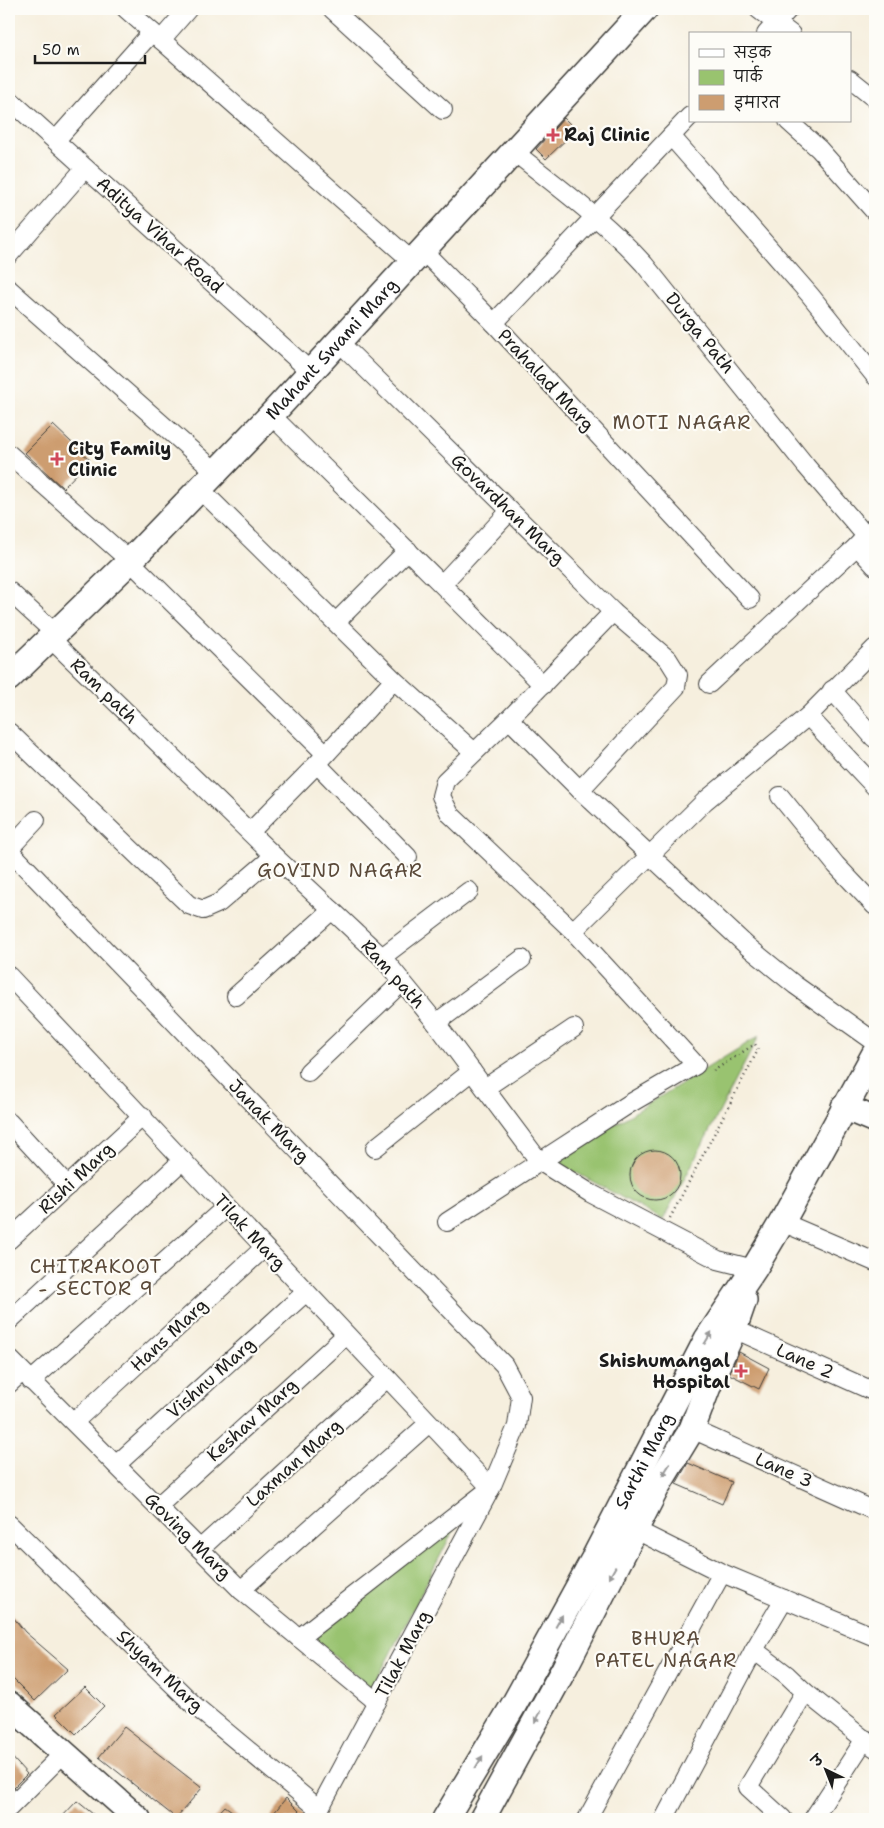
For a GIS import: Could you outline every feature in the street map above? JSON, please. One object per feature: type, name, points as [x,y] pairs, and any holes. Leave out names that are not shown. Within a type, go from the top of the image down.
[{"type":"street","name":"Prahalad Marg","points":[[126,9],[418,256],[494,323],[750,598]]},
{"type":"street","points":[[56,140],[157,36],[188,9]]},
{"type":"street","points":[[332,9],[444,110]]},
{"type":"street","name":"Mahant Swami Marg","points":[[9,678],[54,637],[130,561],[270,415],[645,9]]},
{"type":"street","points":[[758,9],[771,28],[784,32]]},
{"type":"street","points":[[771,28],[789,9]]},
{"type":"street","points":[[852,81],[875,99]]},
{"type":"street","name":"Aditya Vihar Road","points":[[9,99],[310,371]]},
{"type":"street","points":[[494,323],[689,117]]},
{"type":"street","points":[[789,122],[819,149],[875,212]]},
{"type":"street","points":[[671,136],[810,295],[875,376]]},
{"type":"street","name":"Durga Path","points":[[513,151],[622,239],[806,466],[868,546]]},
{"type":"street","points":[[9,255],[85,168]]},
{"type":"street","points":[[9,289],[207,480],[336,622],[394,680],[474,752]]},
{"type":"street","name":"Govardhan Marg","points":[[338,342],[613,612],[668,658],[678,675],[676,687],[580,790]]},
{"type":"street","points":[[270,415],[543,685]]},
{"type":"street","points":[[9,454],[130,561],[321,759],[408,857]]},
{"type":"street","points":[[442,584],[510,511]]},
{"type":"street","points":[[709,684],[868,546]]},
{"type":"street","points":[[336,622],[408,550]]},
{"type":"street","name":"Ram path","points":[[9,591],[274,856],[382,957],[436,1023],[539,1161],[590,1193],[718,1260],[754,1269]]},
{"type":"street","points":[[446,1222],[629,1104],[696,1064],[573,931],[450,814],[442,796],[445,781],[543,685],[613,612]]},
{"type":"street","points":[[573,931],[705,802],[808,716],[875,648]]},
{"type":"street","points":[[250,832],[394,680]]},
{"type":"street","points":[[832,690],[874,738]]},
{"type":"street","points":[[808,716],[875,787]]},
{"type":"street","points":[[509,719],[649,855],[774,968],[875,1042]]},
{"type":"street","points":[[9,732],[189,905],[203,910],[219,903],[274,856]]},
{"type":"street","points":[[780,796],[836,865],[875,906]]},
{"type":"street","points":[[9,850],[36,820]]},
{"type":"street","name":"Janak Marg","points":[[9,850],[504,1365],[521,1397]]},
{"type":"street","points":[[382,957],[469,892]]},
{"type":"street","points":[[236,996],[332,910]]},
{"type":"street","points":[[436,1023],[522,959]]},
{"type":"street","name":"Tilak Marg","points":[[9,976],[143,1116],[264,1248],[490,1488]]},
{"type":"street","points":[[308,1072],[402,982]]},
{"type":"street","points":[[485,1088],[574,1028]]},
{"type":"street","name":"Sarthi Marg","points":[[445,1819],[546,1646],[667,1419],[707,1339],[754,1269],[782,1222],[875,1053]]},
{"type":"street","points":[[375,1148],[472,1071]]},
{"type":"street","points":[[844,1107],[875,1120]]},
{"type":"street","name":"Rishi Marg","points":[[9,1240],[143,1116]]},
{"type":"street","points":[[9,1123],[68,1186]]},
{"type":"street","points":[[9,1321],[184,1160]]},
{"type":"street","points":[[9,1384],[26,1376],[226,1207]]},
{"type":"street","points":[[782,1222],[875,1262]]},
{"type":"street","name":"Hans Marg","points":[[74,1422],[264,1248]]},
{"type":"street","name":"Sarthi Marg","points":[[486,1813],[658,1485],[692,1429],[711,1379],[734,1329],[754,1269]]},
{"type":"street","name":"Vishnu Marg","points":[[116,1465],[306,1292]]},
{"type":"street","name":"Lane 2","points":[[734,1329],[875,1392]]},
{"type":"street","name":"Keshav Marg","points":[[158,1506],[346,1335]]},
{"type":"street","name":"Goving Marg","points":[[9,1358],[241,1590],[377,1702]]},
{"type":"street","name":"Laxman Marg","points":[[200,1549],[387,1378]]},
{"type":"street","name":"Tilak Marg","points":[[317,1814],[490,1488],[517,1426],[521,1397]]},
{"type":"street","points":[[667,1419],[692,1429]]},
{"type":"street","points":[[241,1590],[429,1423]]},
{"type":"street","name":"Lane 3","points":[[692,1429],[875,1511]]},
{"type":"street","points":[[299,1638],[490,1488]]},
{"type":"street","name":"Shyam Marg","points":[[9,1524],[195,1706],[317,1814]]},
{"type":"street","points":[[636,1530],[722,1573],[875,1637]]},
{"type":"street","points":[[587,1819],[722,1573]]},
{"type":"street","points":[[664,1819],[754,1650],[784,1599]]},
{"type":"street","points":[[754,1650],[870,1744],[813,1819]]},
{"type":"street","points":[[783,1819],[748,1787],[805,1692]]},
{"type":"street","points":[[9,1704],[138,1819]]},
{"type":"street","points":[[9,1808],[64,1754]]},
{"type":"street","points":[[464,1788],[486,1813]]},
{"type":"path","points":[[662,1213],[670,1218],[758,1050],[755,1044],[706,1075]]},
{"type":"green space","points":[[759,1036],[663,1220],[555,1161]]},
{"type":"green space","points":[[471,1496],[372,1689],[311,1636]]},
{"type":"building","points":[[564,118],[576,130],[546,159],[536,149]]},
{"type":"building","points":[[53,425],[90,460],[63,488],[25,453]]},
{"type":"building","points":[[655,1150],[664,1152],[675,1161],[680,1175],[678,1184],[669,1195],[655,1200],[646,1198],[635,1189],[630,1175],[632,1166],[641,1155]]},
{"type":"building","points":[[739,1352],[769,1368],[759,1389],[729,1374]]},
{"type":"building","points":[[688,1463],[732,1482],[722,1504],[676,1484]]},
{"type":"building","points":[[9,1612],[25,1632],[68,1669],[35,1701],[9,1675]]},
{"type":"building","points":[[85,1687],[104,1706],[76,1734],[56,1714]]},
{"type":"building","points":[[124,1727],[202,1788],[176,1818],[99,1757]]},
{"type":"building","points":[[9,1754],[27,1774],[9,1792]]},
{"type":"building","points":[[286,1798],[304,1816],[303,1819],[269,1819]]},
{"type":"building","points":[[77,1801],[99,1819],[60,1819]]},
{"type":"building","points":[[225,1806],[243,1819],[213,1819]]},
{"type":"place","name":"Raj Clinic","points":[[553,135]]},
{"type":"place","name":"City Family Clinic","points":[[57,459]]},
{"type":"place","name":"Shishumangal Hospital","points":[[741,1371]]},
{"type":"district","name":"MOTI NAGAR","points":[[682,422]]},
{"type":"district","name":"GOVIND NAGAR","points":[[340,870]]},
{"type":"district","name":"CHITRAKOOT - SECTOR 9","points":[[96,1277]]},
{"type":"district","name":"BHURA PATEL NAGAR","points":[[666,1649]]}]
